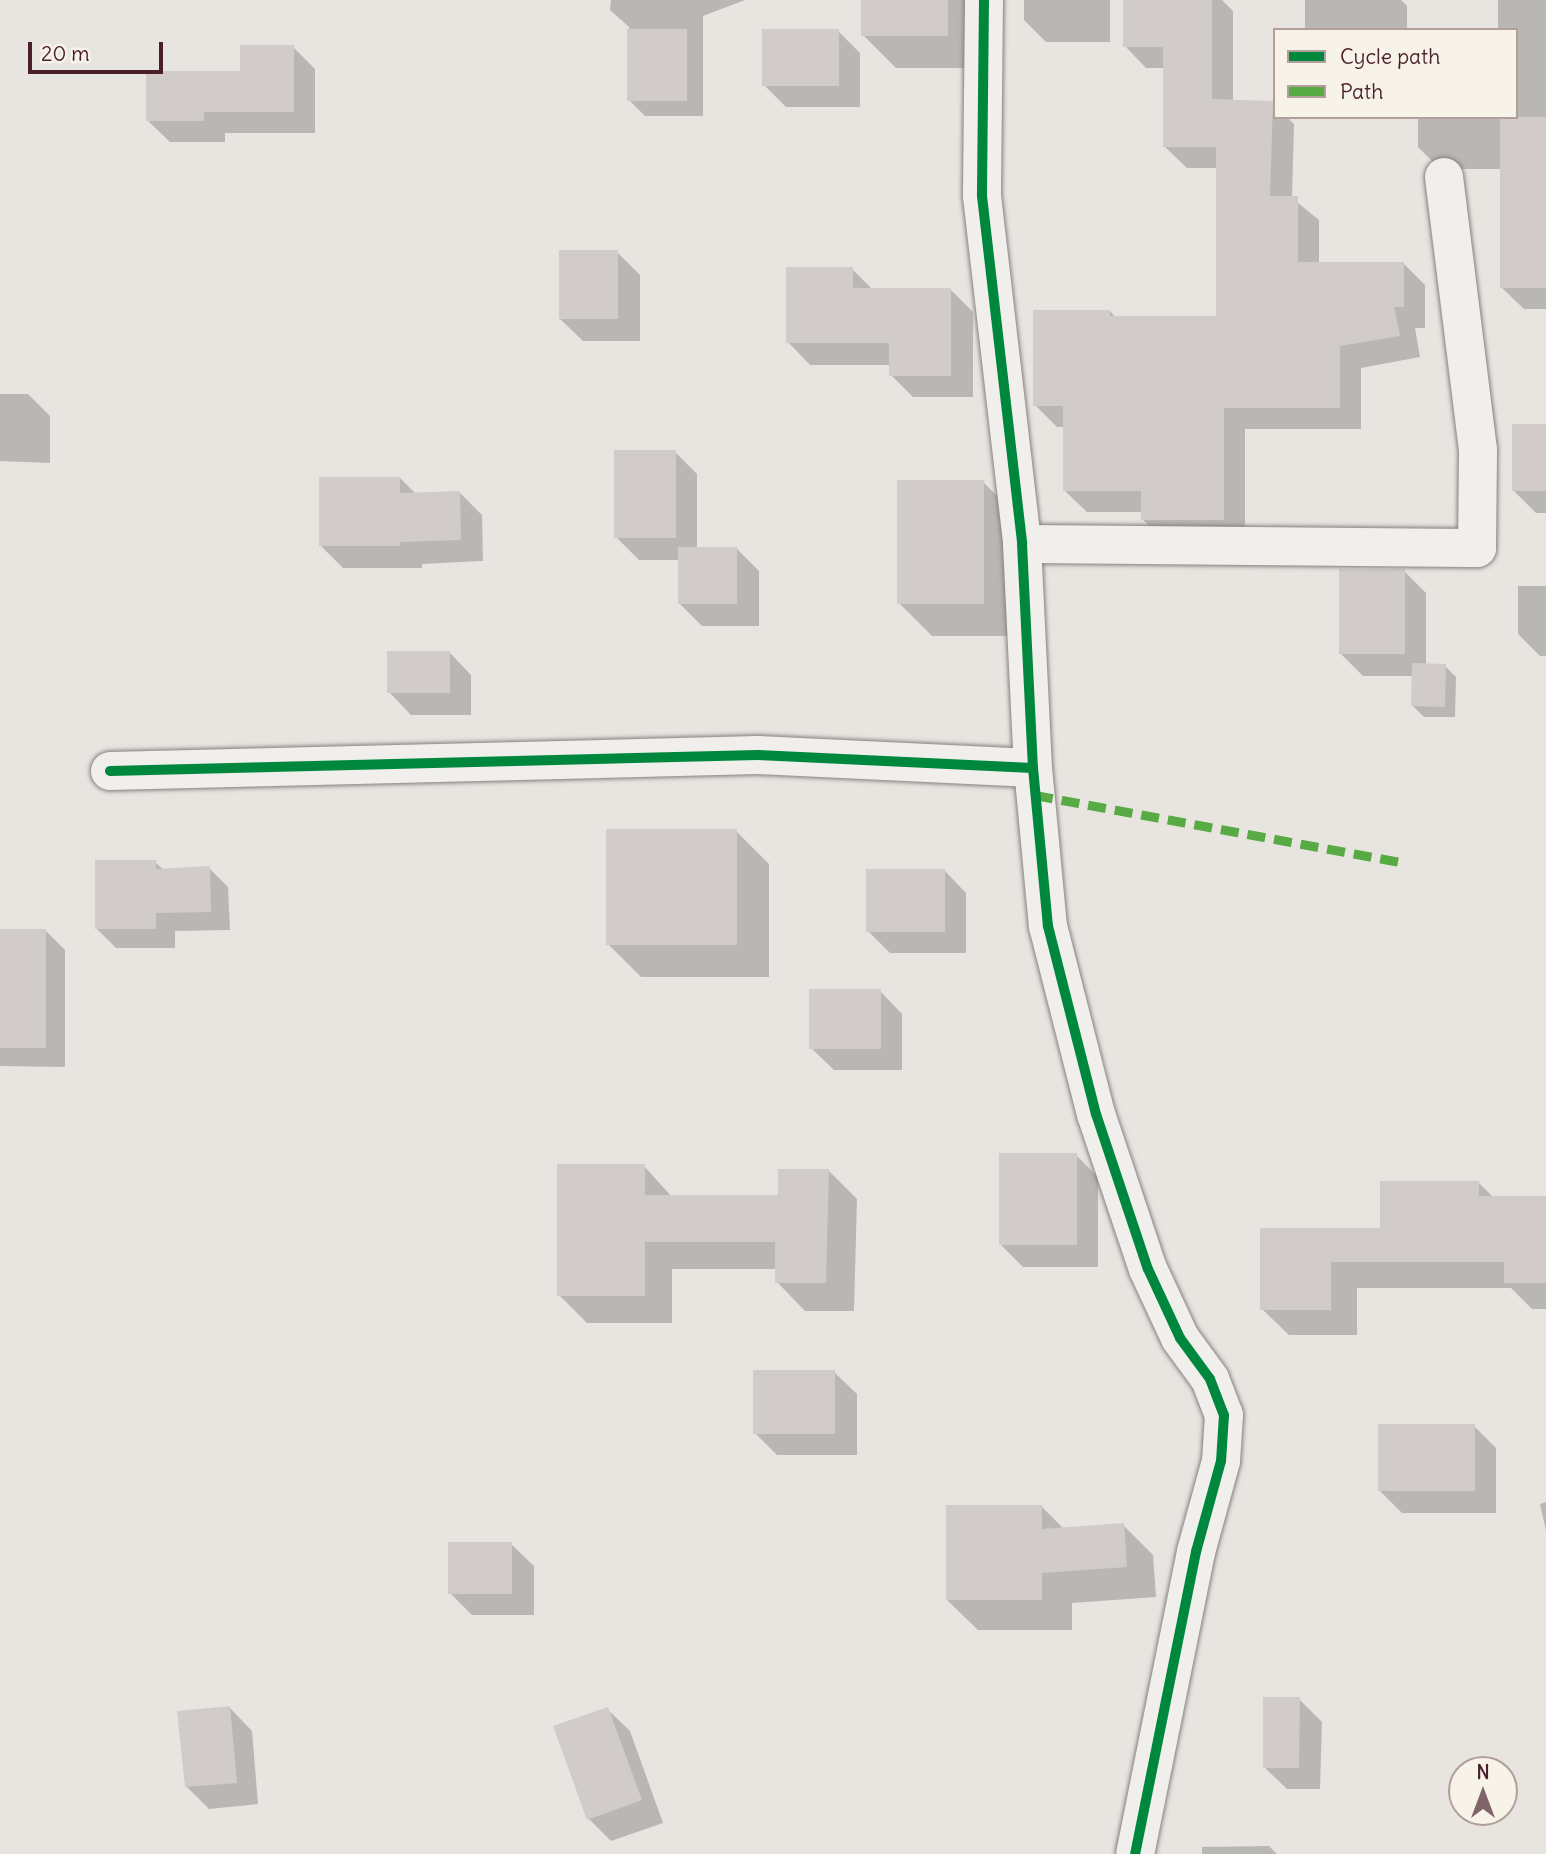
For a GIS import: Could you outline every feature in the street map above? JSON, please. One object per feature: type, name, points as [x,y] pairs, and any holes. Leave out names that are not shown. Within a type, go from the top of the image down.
[{"type":"street","points":[[984,0],[982,196],[1022,544],[1033,768],[1048,926],[1096,1114],[1148,1269],[1180,1338],[1210,1379],[1224,1415],[1222,1461],[1196,1552],[1135,1854]]},
{"type":"street","points":[[1022,544],[1477,548],[1478,450],[1444,177]]},
{"type":"street","points":[[110,771],[758,755],[1033,768]]},
{"type":"building","points":[[861,0],[948,0],[948,36],[861,36]]},
{"type":"building","points":[[1123,0],[1212,0],[1212,99],[1273,101],[1270,196],[1298,196],[1298,262],[1404,262],[1404,307],[1394,307],[1400,336],[1340,346],[1340,408],[1224,408],[1224,520],[1141,520],[1141,491],[1063,491],[1063,406],[1033,406],[1033,310],[1110,310],[1110,316],[1216,316],[1216,147],[1163,147],[1163,47],[1123,47]]},
{"type":"building","points":[[627,29],[687,29],[687,101],[627,101]]},
{"type":"building","points":[[762,29],[839,29],[839,86],[762,86]]},
{"type":"building","points":[[240,45],[294,45],[294,112],[204,112],[204,121],[146,121],[146,71],[240,71]]},
{"type":"building","points":[[1546,117],[1546,288],[1500,288],[1500,119]]},
{"type":"building","points":[[559,250],[618,250],[618,319],[559,319]]},
{"type":"building","points":[[786,267],[853,267],[853,288],[951,288],[951,376],[889,376],[889,343],[786,343]]},
{"type":"building","points":[[1512,424],[1546,424],[1546,491],[1512,491]]},
{"type":"building","points":[[614,450],[676,450],[676,538],[614,538]]},
{"type":"building","points":[[319,477],[400,477],[400,493],[460,491],[461,540],[400,542],[400,546],[319,546]]},
{"type":"building","points":[[897,480],[984,480],[984,604],[897,604]]},
{"type":"building","points":[[678,547],[737,547],[737,604],[678,604]]},
{"type":"building","points":[[1339,569],[1405,569],[1405,654],[1339,654]]},
{"type":"building","points":[[387,651],[450,651],[450,693],[387,693]]},
{"type":"building","points":[[1412,663],[1446,664],[1445,707],[1411,706]]},
{"type":"building","points":[[606,829],[737,829],[737,945],[606,945]]},
{"type":"building","points":[[95,860],[156,860],[156,869],[210,866],[211,912],[156,913],[156,929],[95,929]]},
{"type":"building","points":[[866,869],[945,869],[945,932],[866,932]]},
{"type":"building","points":[[0,929],[46,929],[46,1048],[0,1048]]},
{"type":"building","points":[[809,989],[881,989],[881,1049],[809,1049]]},
{"type":"building","points":[[999,1153],[1077,1153],[1077,1245],[999,1245]]},
{"type":"building","points":[[557,1164],[645,1164],[645,1195],[778,1195],[778,1169],[829,1169],[826,1283],[775,1283],[775,1242],[645,1242],[645,1296],[557,1296]]},
{"type":"building","points":[[1380,1181],[1479,1181],[1479,1196],[1546,1196],[1546,1283],[1504,1283],[1504,1262],[1331,1262],[1331,1310],[1260,1310],[1260,1228],[1380,1228]]},
{"type":"building","points":[[753,1370],[835,1370],[835,1434],[753,1434]]},
{"type":"building","points":[[1378,1424],[1475,1424],[1475,1491],[1378,1491]]},
{"type":"building","points":[[946,1505],[1042,1505],[1042,1529],[1124,1523],[1127,1567],[1042,1573],[1042,1600],[946,1600]]},
{"type":"building","points":[[448,1542],[512,1542],[512,1594],[448,1594]]},
{"type":"building","points":[[1263,1697],[1300,1697],[1299,1768],[1263,1768]]},
{"type":"building","points":[[230,1706],[237,1783],[185,1787],[177,1711]]},
{"type":"building","points":[[608,1707],[642,1800],[587,1820],[553,1726]]},
{"type":"marked path","points":[[1035,795],[1399,862]]},
{"type":"cycle path","points":[[984,0],[982,196],[1022,544],[1033,768],[1048,926],[1096,1114],[1148,1269],[1180,1338],[1210,1379],[1224,1415],[1221,1461],[1196,1552],[1135,1854]]},
{"type":"cycle path","points":[[110,771],[758,755],[1033,768]]}]
